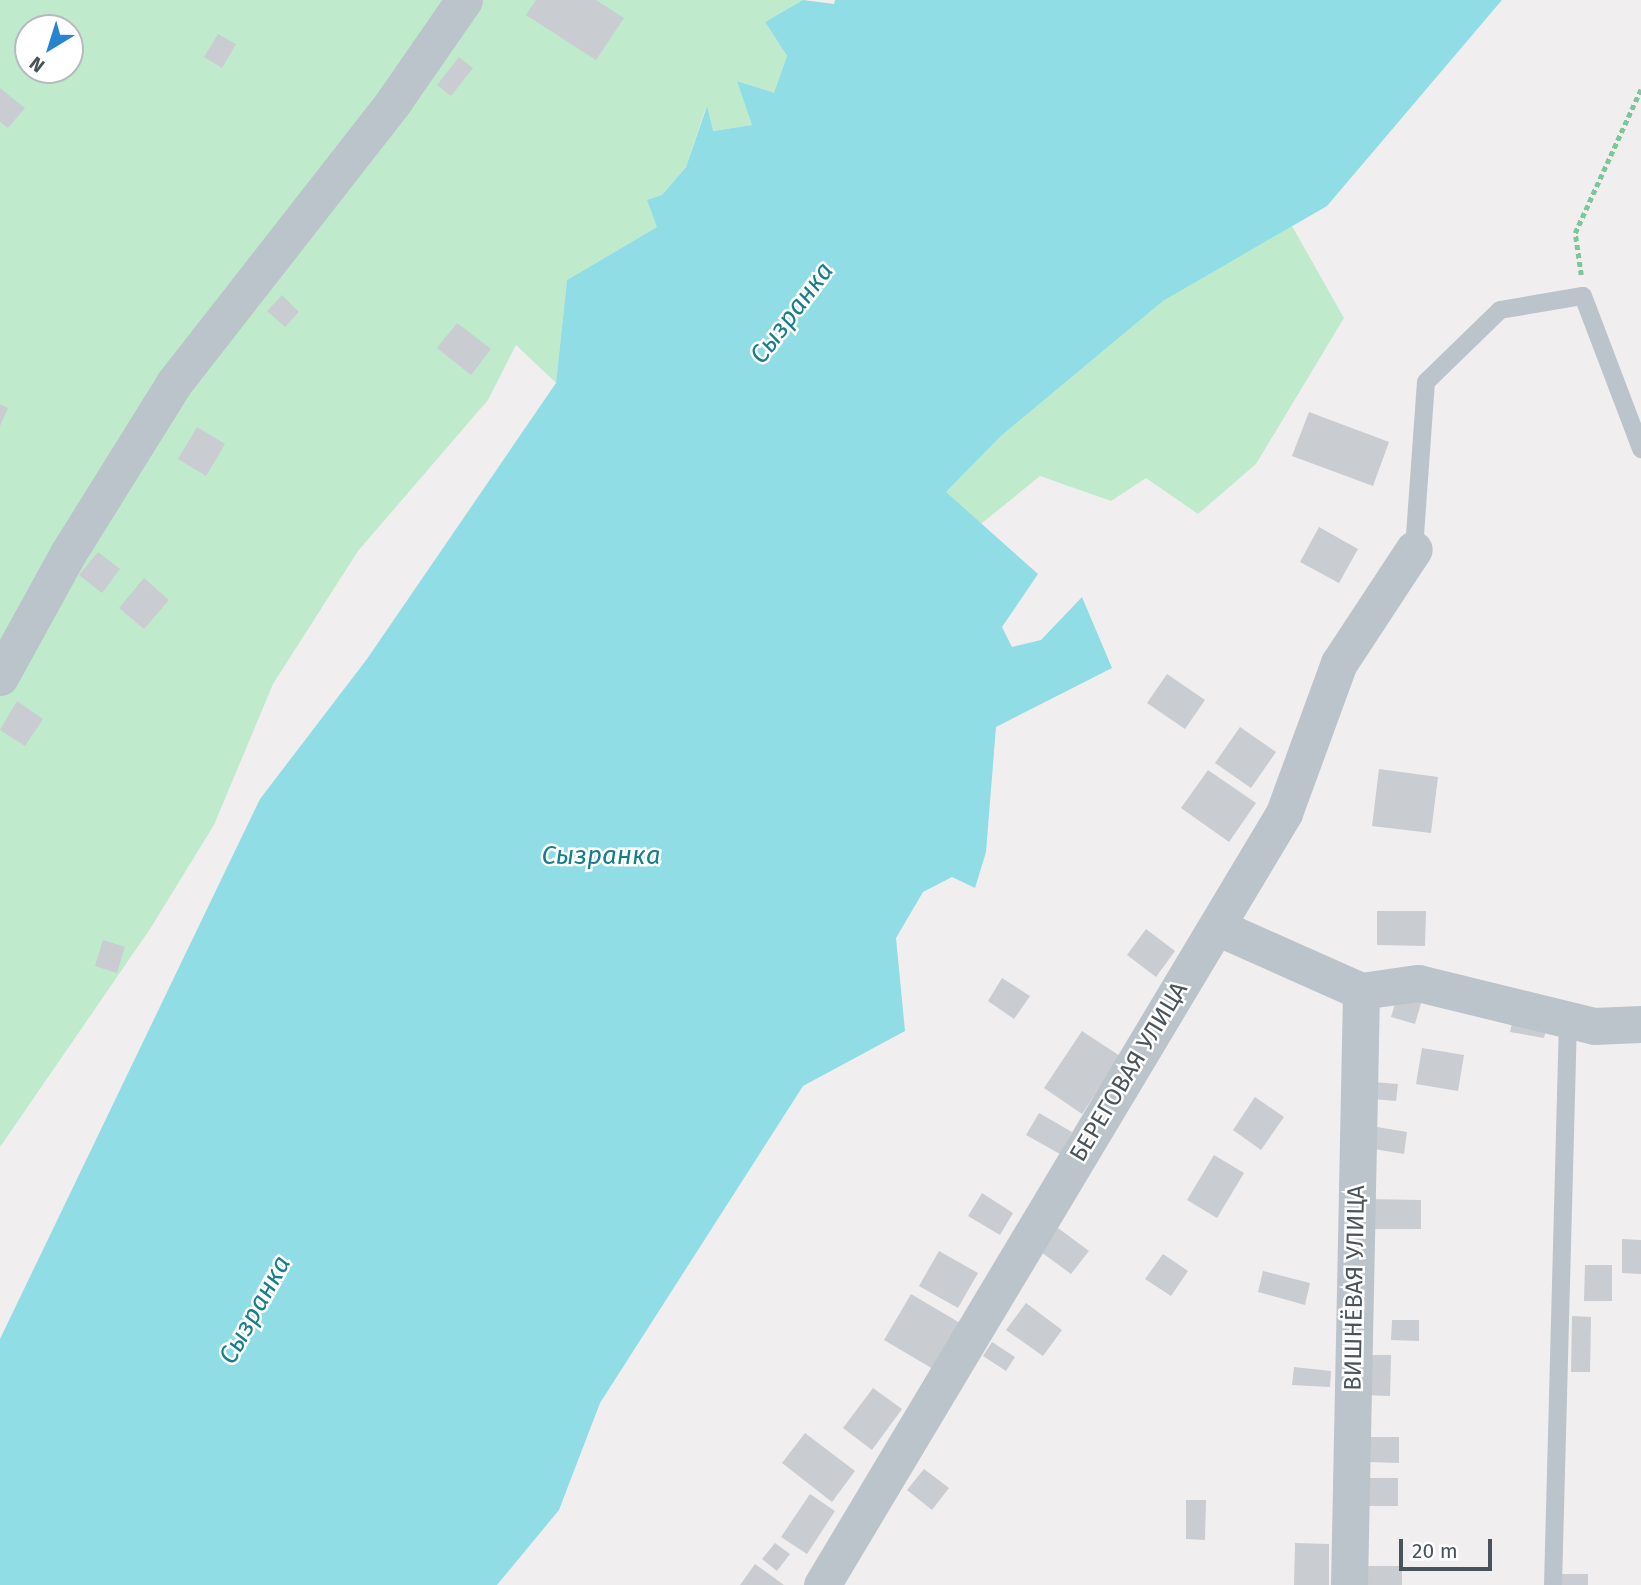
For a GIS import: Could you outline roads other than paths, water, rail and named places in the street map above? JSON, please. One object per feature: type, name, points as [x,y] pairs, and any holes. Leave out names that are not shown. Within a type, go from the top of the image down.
[{"type":"street","points":[[0,677],[66,555],[174,383],[394,101],[464,0]]},
{"type":"street","name":"БЕРЕГОВАЯ УЛИЦА","points":[[821,1585],[1284,813],[1339,663],[1414,549]]},
{"type":"street","points":[[1217,927],[1361,991],[1418,983],[1594,1026],[1641,1024]]},
{"type":"street","name":"ВИШНЁВАЯ УЛИЦА","points":[[1349,1585],[1361,991]]},
{"type":"lane","points":[[1414,549],[1426,382],[1500,310],[1583,296],[1641,449]]},
{"type":"lane","points":[[1553,1585],[1568,1018]]},
{"type":"water","name":"Сызранка","points":[[803,0],[834,4],[835,0],[1502,0],[1327,206],[1163,301],[1001,436],[946,492],[1038,574],[1002,627],[1012,647],[1041,640],[1082,597],[1112,668],[996,727],[986,852],[975,888],[952,877],[923,892],[896,938],[905,1031],[803,1086],[600,1403],[559,1510],[497,1585],[0,1585],[0,1339],[260,799],[367,659],[556,383],[567,280],[657,227],[647,200],[662,195],[686,167],[707,106],[713,131],[752,125],[737,81],[774,93],[787,56],[765,22]]}]
